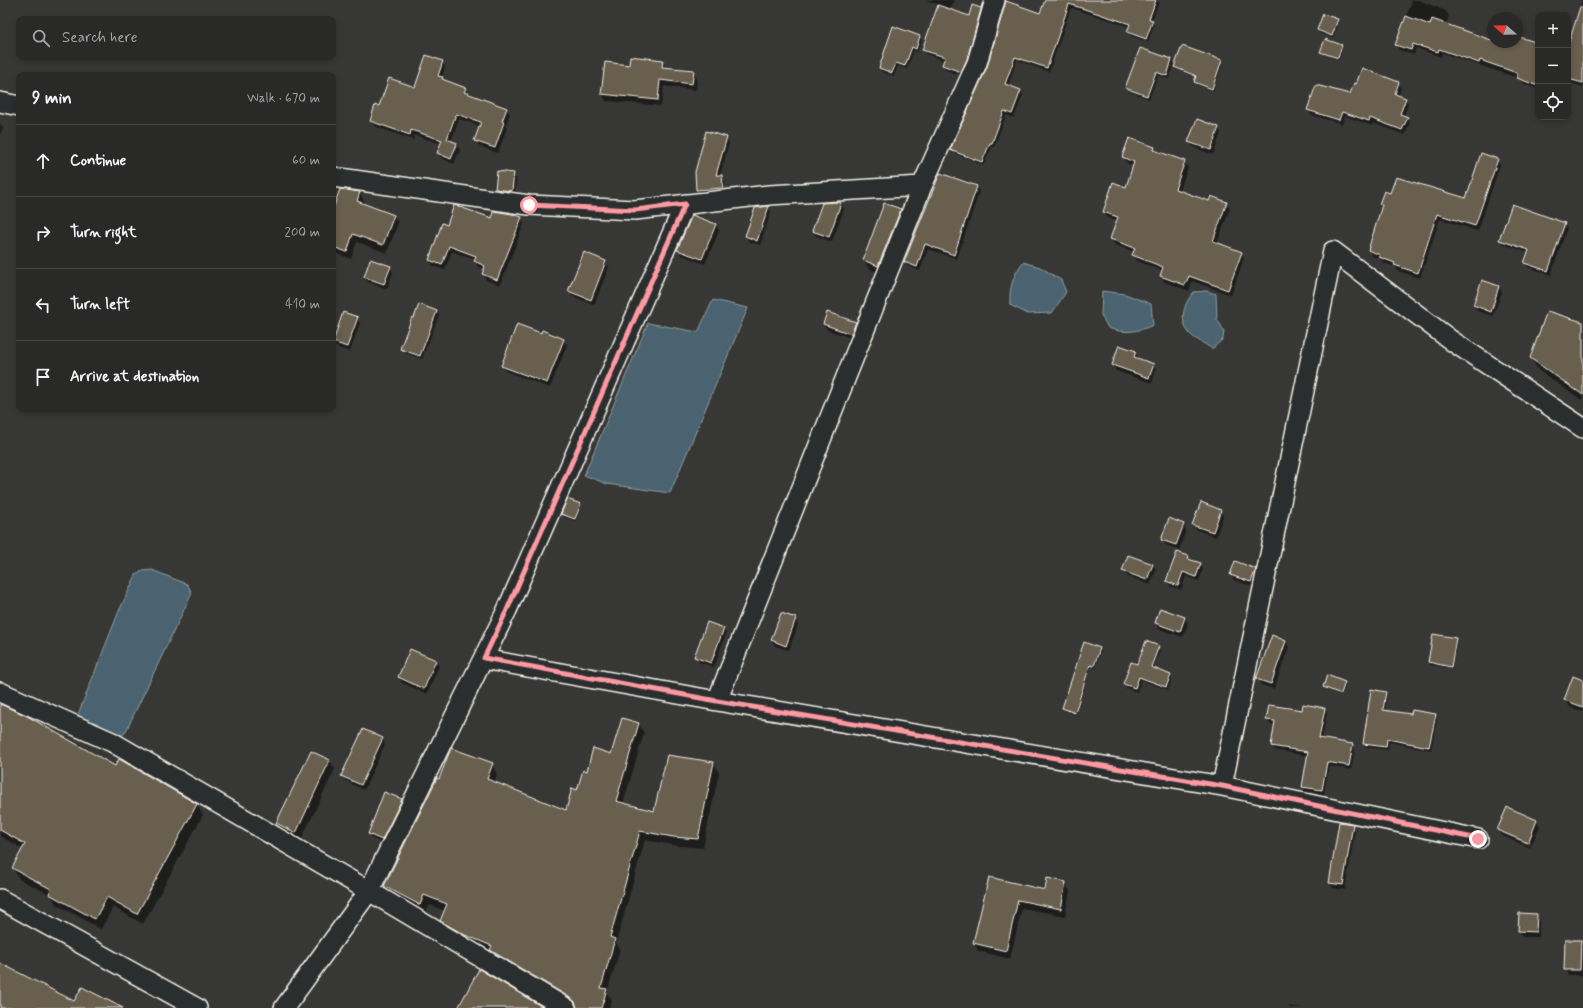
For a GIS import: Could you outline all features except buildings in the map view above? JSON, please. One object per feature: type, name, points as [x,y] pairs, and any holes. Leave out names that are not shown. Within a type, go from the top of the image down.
[{"type":"street","points":[[717,701],[922,186],[977,63],[995,0]]},
{"type":"street","points":[[0,102],[16,105]]},
{"type":"street","points":[[336,177],[529,205],[635,210],[769,195],[922,186]]},
{"type":"street","points":[[284,1008],[369,891],[514,596],[685,204]]},
{"type":"street","points":[[1222,786],[1332,251],[1452,341],[1583,428]]},
{"type":"street","points":[[484,658],[717,701],[1222,786],[1478,839]]},
{"type":"street","points":[[0,692],[112,742],[369,891],[566,1008]]},
{"type":"street","points":[[0,899],[197,1008]]},
{"type":"water","points":[[1023,262],[1040,267],[1061,280],[1066,292],[1052,313],[1028,314],[1010,305],[1012,282]]},
{"type":"water","points":[[1102,291],[1125,294],[1151,304],[1153,325],[1142,329],[1125,332],[1108,328],[1101,315]]},
{"type":"water","points":[[1206,291],[1216,294],[1217,319],[1224,331],[1223,339],[1212,349],[1191,335],[1184,324],[1183,319],[1187,302],[1194,292]]},
{"type":"water","points":[[713,300],[748,308],[670,493],[607,484],[584,475],[648,323],[698,332]]},
{"type":"water","points":[[152,570],[187,584],[192,593],[125,733],[117,739],[77,717],[119,611],[136,575],[142,571]]},
{"type":"route","points":[[529,205],[635,210],[685,204],[675,230],[507,610],[484,658],[717,701],[1222,786],[1478,839]]}]
